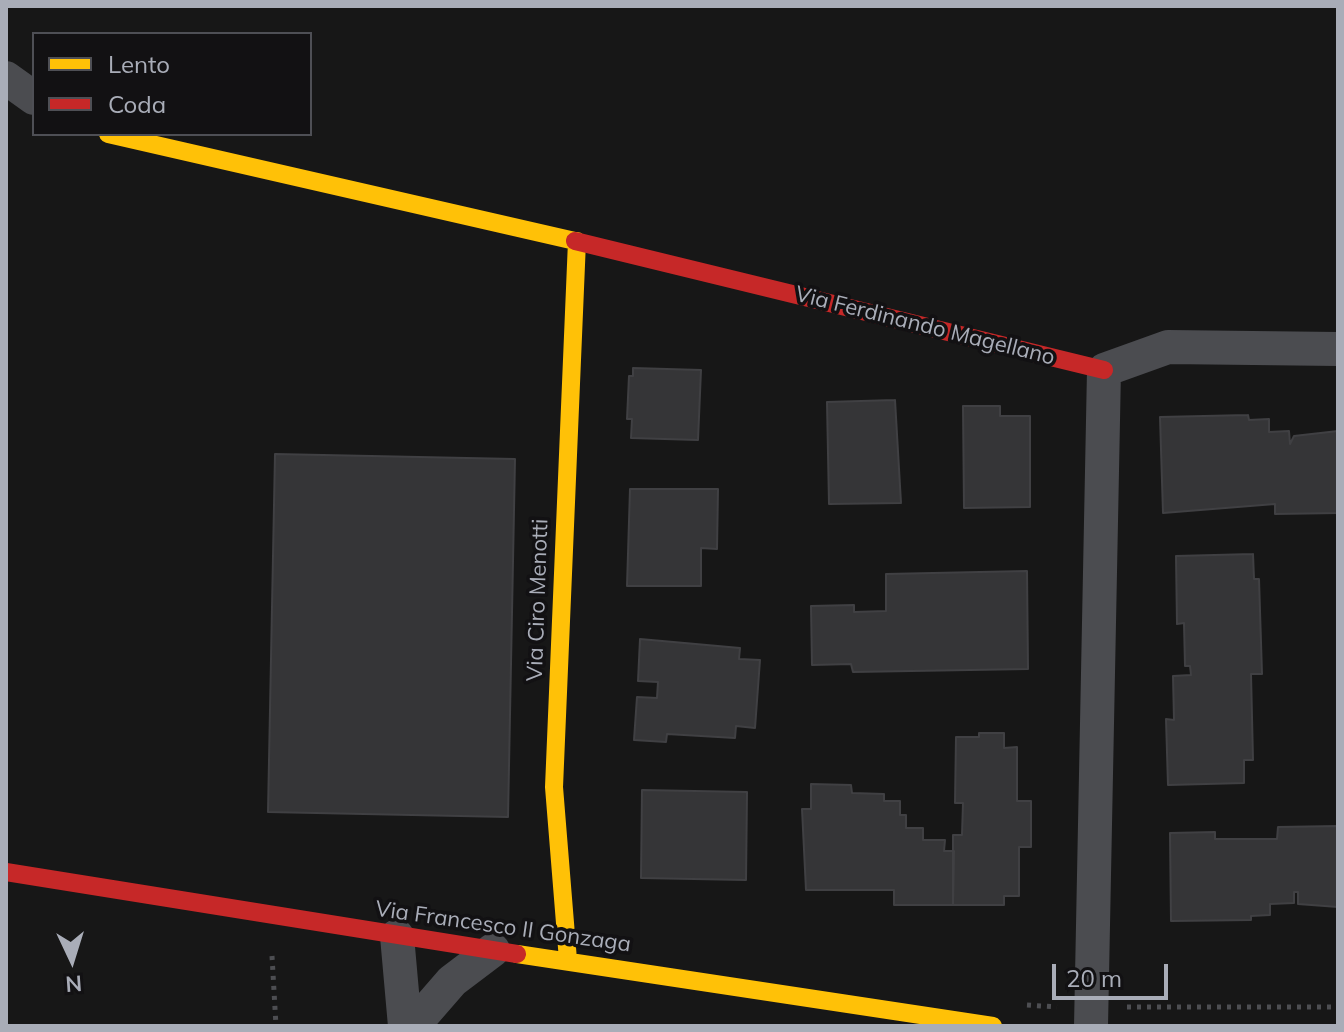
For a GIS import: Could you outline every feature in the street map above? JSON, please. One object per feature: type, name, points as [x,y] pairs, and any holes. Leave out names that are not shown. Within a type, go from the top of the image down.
[{"type":"street","points":[[6,78],[32,97]]},
{"type":"street","name":"Via Ferdinando Magellano","points":[[117,136],[577,241],[1104,370]]},
{"type":"street","name":"Via Ciro Menotti","points":[[568,960],[554,787],[577,241]]},
{"type":"street","points":[[1091,1026],[1104,370],[1168,347],[1338,349]]},
{"type":"street","name":"Via Francesco II Gonzaga","points":[[6,872],[397,936],[993,1026]]},
{"type":"street","points":[[397,936],[405,1026]]},
{"type":"street","points":[[413,1026],[452,981],[493,950]]},
{"type":"path","points":[[271,947],[276,1026]]},
{"type":"building","points":[[633,368],[701,370],[698,440],[631,438],[632,419],[627,419],[629,376],[633,376]]},
{"type":"building","points":[[895,400],[901,503],[829,504],[827,402]]},
{"type":"building","points":[[963,406],[1000,406],[1000,416],[1030,416],[1030,507],[964,508]]},
{"type":"building","points":[[1248,415],[1249,420],[1269,419],[1269,432],[1289,431],[1290,444],[1294,436],[1338,431],[1338,513],[1275,514],[1275,504],[1163,513],[1160,417]]},
{"type":"building","points":[[275,454],[515,459],[508,817],[268,812]]},
{"type":"building","points":[[630,489],[718,489],[717,549],[701,548],[701,586],[627,586]]},
{"type":"building","points":[[1253,554],[1254,579],[1259,579],[1262,674],[1251,674],[1253,760],[1244,760],[1244,783],[1168,785],[1166,719],[1174,720],[1173,676],[1191,675],[1190,666],[1185,666],[1184,623],[1177,624],[1176,556]]},
{"type":"building","points":[[1027,571],[1028,669],[853,672],[851,664],[812,665],[811,606],[854,605],[854,612],[886,611],[886,574]]},
{"type":"building","points":[[640,639],[740,648],[739,659],[760,660],[755,728],[736,726],[735,738],[667,734],[666,742],[634,740],[637,697],[657,698],[658,682],[638,681]]},
{"type":"building","points":[[979,733],[1004,733],[1004,748],[1017,747],[1017,801],[1031,801],[1031,847],[1019,847],[1019,896],[1004,896],[1004,905],[953,905],[953,835],[962,835],[963,803],[955,803],[956,737],[979,737]]},
{"type":"building","points":[[811,784],[851,785],[852,793],[884,794],[884,801],[900,801],[900,815],[906,815],[906,828],[923,828],[923,840],[945,840],[944,851],[954,851],[953,905],[894,905],[894,890],[806,890],[802,809],[811,809]]},
{"type":"building","points":[[642,790],[747,792],[746,880],[641,878]]},
{"type":"building","points":[[1338,826],[1338,907],[1298,904],[1298,892],[1294,892],[1294,903],[1270,904],[1270,915],[1251,916],[1251,920],[1171,921],[1170,833],[1215,832],[1215,839],[1277,839],[1278,827]]},
{"type":"traffic: slow","points":[[117,136],[575,241]]},
{"type":"traffic: slow","points":[[568,960],[554,787],[577,241]]},
{"type":"traffic: slow","points":[[517,954],[993,1026]]},
{"type":"traffic: jam","points":[[575,241],[1104,370]]},
{"type":"traffic: jam","points":[[6,872],[517,954]]}]
